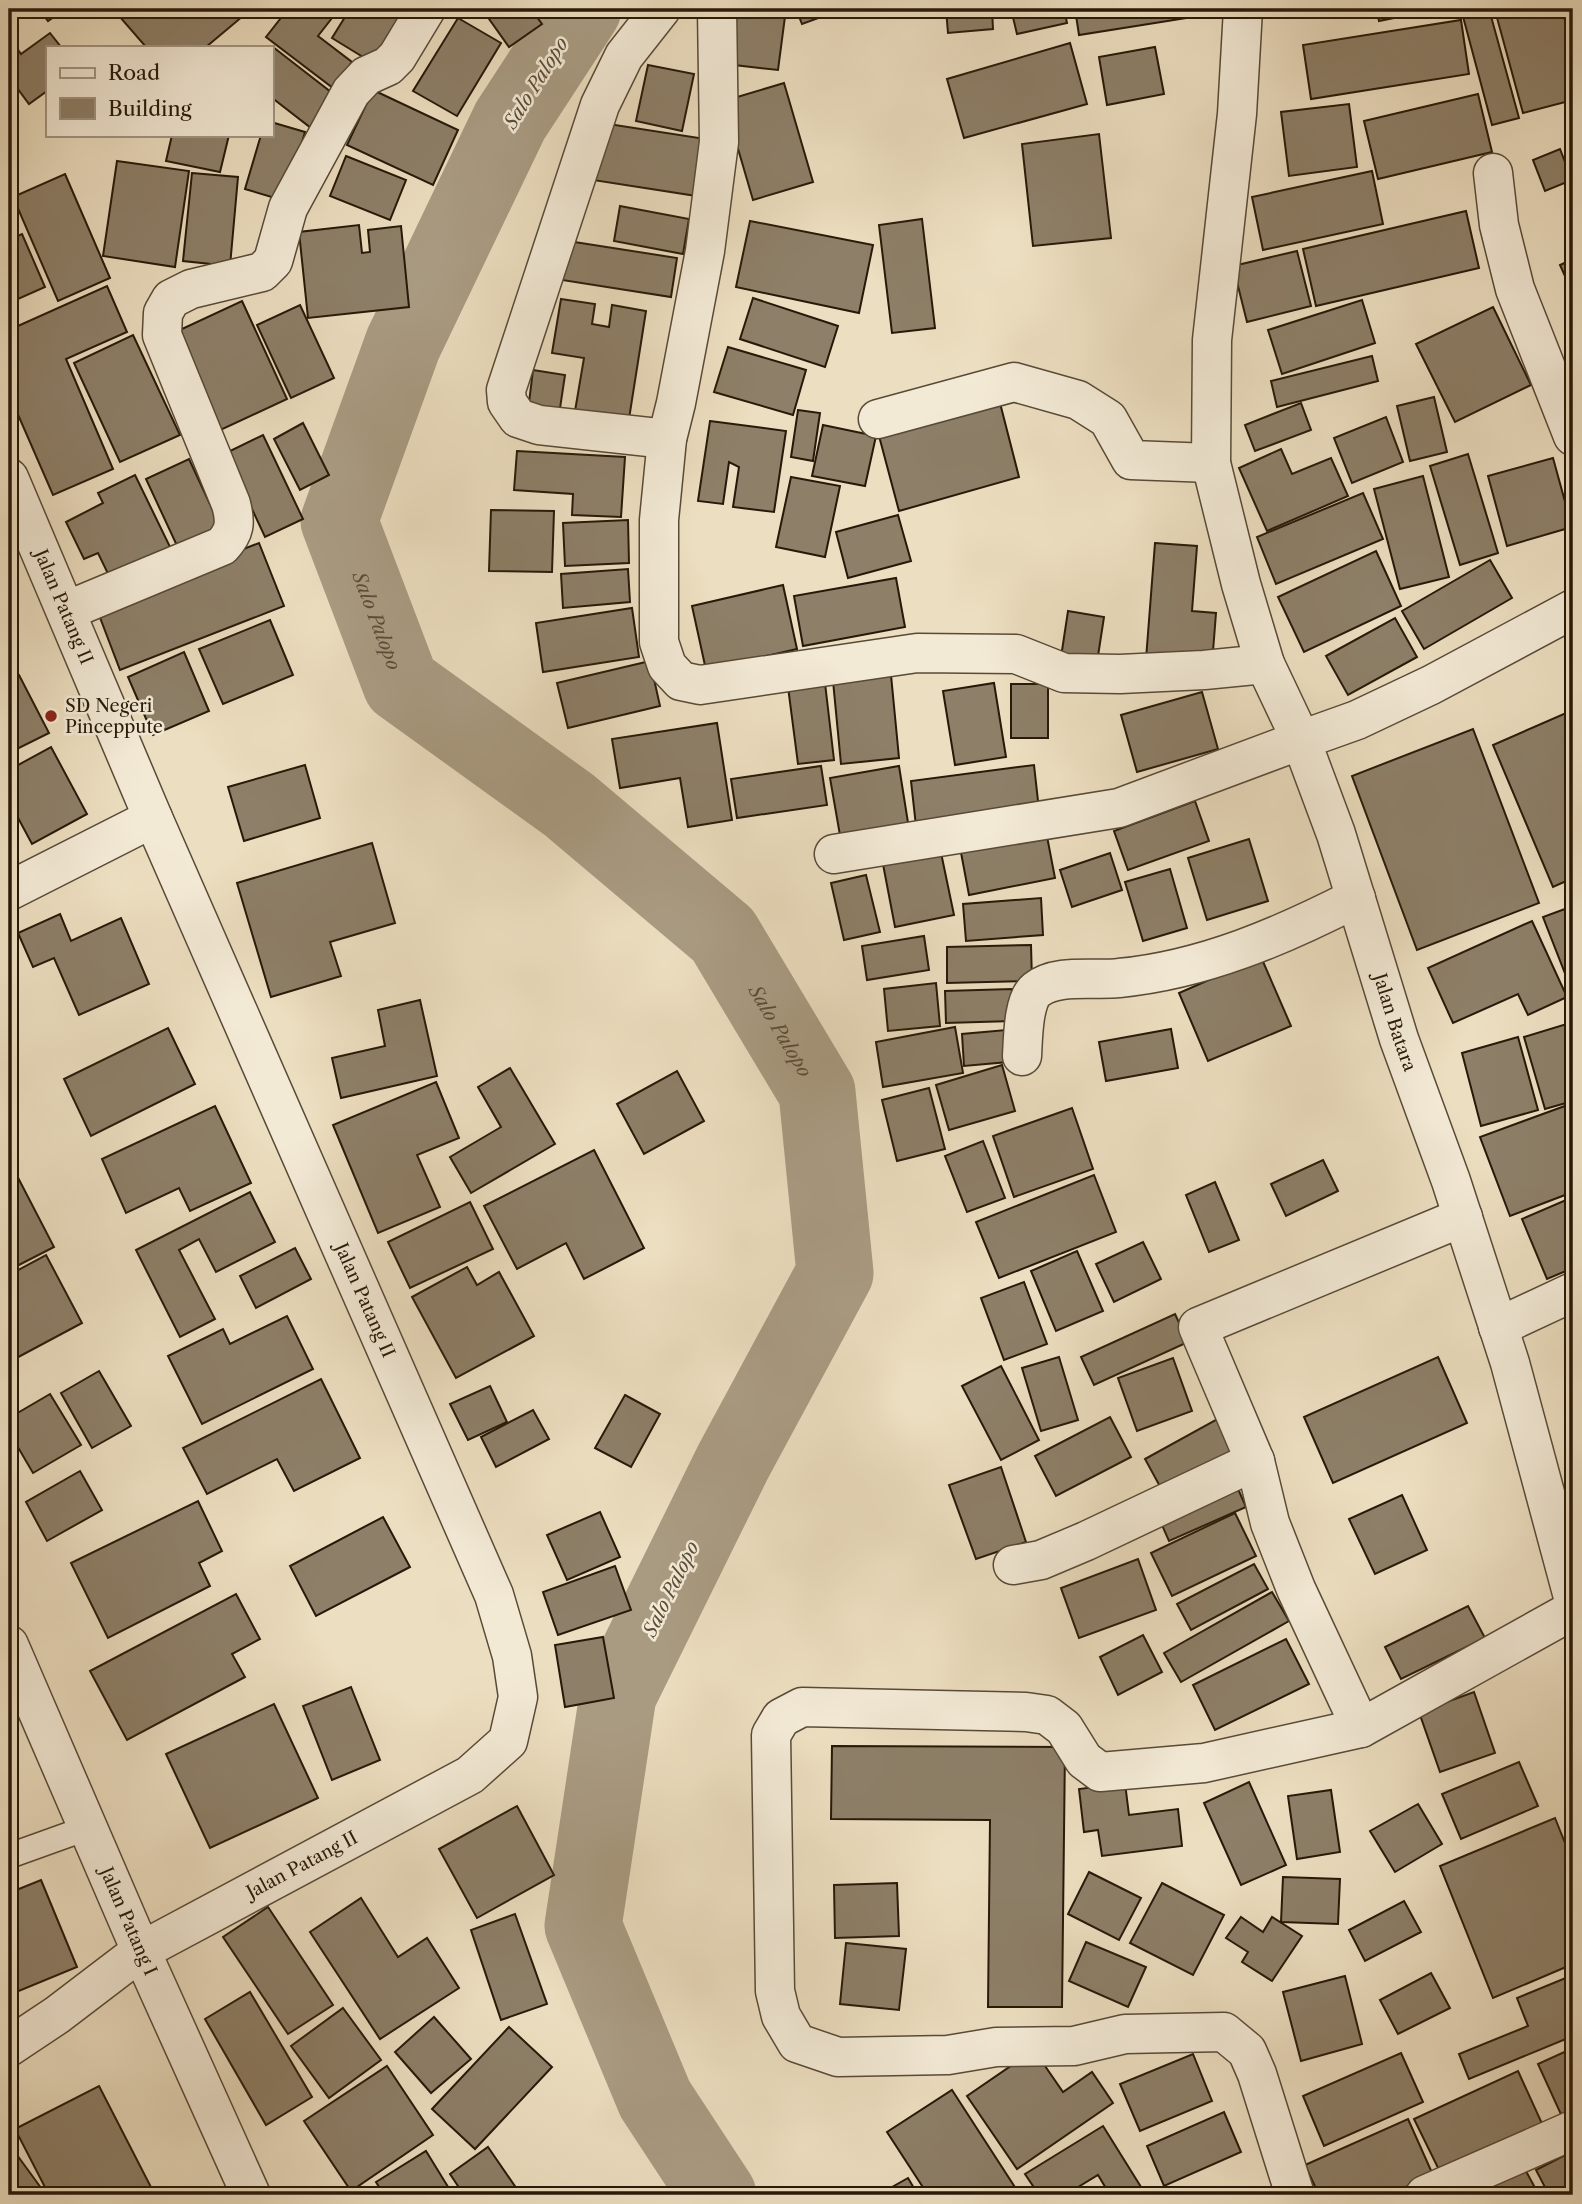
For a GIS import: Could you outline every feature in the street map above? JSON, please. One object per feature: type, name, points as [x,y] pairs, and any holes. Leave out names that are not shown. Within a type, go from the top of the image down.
[{"type":"street","points":[[66,611],[222,546],[231,536],[235,522],[231,504],[162,335],[163,313],[171,299],[191,289],[262,272],[273,261],[292,199],[351,92],[366,76],[388,65],[397,57],[426,9]]},
{"type":"street","points":[[661,9],[624,56],[600,105],[506,390],[507,402],[518,418],[539,425],[667,439]]},
{"type":"street","points":[[717,9],[719,142],[705,251],[667,439],[659,520],[659,642],[667,666],[681,681],[700,685],[917,653],[1016,654],[1064,673],[1120,674],[1265,664]]},
{"type":"street","name":"Jalan Batara","points":[[1243,9],[1237,114],[1212,340],[1211,463],[1241,584],[1265,664],[1301,740],[1356,898],[1399,1039],[1463,1217],[1510,1363],[1573,1597]]},
{"type":"street","points":[[1493,173],[1499,225],[1515,289],[1573,436]]},
{"type":"street","points":[[878,419],[1014,382],[1078,400],[1108,419],[1131,460],[1211,463]]},
{"type":"street","name":"Jalan Patang II","points":[[9,478],[153,818],[495,1595],[512,1656],[518,1697],[508,1741],[470,1775],[141,1951],[57,2015],[9,2047]]},
{"type":"street","points":[[834,854],[1118,808],[1357,720],[1431,685],[1573,609]]},
{"type":"street","points":[[9,891],[153,818]]},
{"type":"street","points":[[1021,1056],[1029,1001],[1033,991],[1046,984],[1061,980],[1120,978],[1192,966],[1259,943],[1356,898]]},
{"type":"street","points":[[1361,1728],[1274,1534],[1255,1461],[1198,1327],[1463,1217]]},
{"type":"street","points":[[1498,1327],[1573,1292]]},
{"type":"street","points":[[1013,1565],[1041,1560],[1086,1541],[1255,1461]]},
{"type":"street","points":[[1295,2195],[1257,2074],[1247,2051],[1224,2032],[1125,2034],[1074,2046],[996,2047],[948,2054],[838,2057],[797,2043],[781,2016],[775,1991],[771,1735],[781,1718],[802,1707],[1026,1712],[1047,1715],[1065,1728],[1084,1760],[1100,1772],[1204,1763],[1361,1728],[1573,1611]]},
{"type":"street","name":"Jalan Patang I","points":[[9,1645],[141,1951],[251,2195]]},
{"type":"street","points":[[1425,2195],[1573,2130]]},
{"type":"lane","points":[[9,1856],[87,1828]]},
{"type":"building","points":[[39,9],[65,9],[48,21]]},
{"type":"building","points":[[113,9],[249,11],[207,46],[145,46]]},
{"type":"building","points":[[288,9],[339,9],[318,36],[352,62],[333,88],[266,37]]},
{"type":"building","points":[[350,9],[396,9],[407,16],[376,65],[332,38]]},
{"type":"building","points":[[482,9],[531,9],[542,24],[509,47]]},
{"type":"building","points":[[733,9],[786,9],[778,70],[726,64]]},
{"type":"building","points":[[796,9],[843,9],[802,24]]},
{"type":"building","points":[[946,9],[992,9],[993,29],[948,33]]},
{"type":"building","points":[[1011,9],[1064,9],[1067,23],[1017,34]]},
{"type":"building","points":[[1075,9],[1191,9],[1193,17],[1079,35]]},
{"type":"building","points":[[1376,9],[1438,9],[1379,21]]},
{"type":"building","points":[[1461,9],[1489,9],[1519,118],[1492,125]]},
{"type":"building","points":[[1515,9],[1562,9],[1573,52],[1573,100],[1523,113],[1496,14]]},
{"type":"building","points":[[458,18],[501,43],[457,116],[413,91]]},
{"type":"building","points":[[1461,20],[1469,74],[1311,99],[1303,45]]},
{"type":"building","points":[[50,33],[60,46],[46,46],[46,92],[29,104],[9,77],[9,37],[21,54]]},
{"type":"building","points":[[1070,43],[1087,104],[964,138],[947,79]]},
{"type":"building","points":[[273,47],[336,96],[311,128],[273,99]]},
{"type":"building","points":[[1155,47],[1164,94],[1107,105],[1099,57]]},
{"type":"building","points":[[648,65],[694,74],[682,131],[636,121]]},
{"type":"building","points":[[784,83],[813,182],[753,200],[724,101]]},
{"type":"building","points":[[373,90],[458,130],[433,185],[347,145]]},
{"type":"building","points":[[1478,94],[1492,152],[1378,179],[1364,121]]},
{"type":"building","points":[[1349,104],[1357,167],[1289,176],[1281,112]]},
{"type":"building","points":[[273,123],[305,132],[285,201],[245,189],[261,136],[273,136]]},
{"type":"building","points":[[602,123],[712,140],[703,197],[593,180]]},
{"type":"building","points":[[1099,134],[1111,238],[1033,246],[1022,144]]},
{"type":"building","points":[[172,136],[229,136],[220,172],[166,161]]},
{"type":"building","points":[[1560,149],[1572,180],[1545,191],[1533,160]]},
{"type":"building","points":[[346,156],[406,180],[390,220],[330,196]]},
{"type":"building","points":[[117,161],[189,171],[175,267],[103,256]]},
{"type":"building","points":[[1372,171],[1383,224],[1263,250],[1252,197]]},
{"type":"building","points":[[192,173],[238,177],[230,266],[183,261]]},
{"type":"building","points":[[65,174],[110,278],[58,301],[13,197]]},
{"type":"building","points":[[620,206],[689,219],[683,254],[614,241]]},
{"type":"building","points":[[1466,211],[1479,268],[1316,306],[1303,249]]},
{"type":"building","points":[[922,219],[935,328],[892,333],[879,225]]},
{"type":"building","points":[[750,221],[873,245],[859,313],[736,287]]},
{"type":"building","points":[[359,225],[362,253],[370,252],[368,230],[401,226],[409,307],[308,318],[299,232]]},
{"type":"building","points":[[22,234],[45,287],[9,303],[9,240]]},
{"type":"building","points":[[568,241],[677,258],[671,297],[562,280]]},
{"type":"building","points":[[1297,251],[1311,306],[1247,322],[1233,266]]},
{"type":"building","points":[[1573,259],[1573,294],[1560,265]]},
{"type":"building","points":[[107,286],[127,332],[66,359],[113,469],[53,495],[9,394],[9,330]]},
{"type":"building","points":[[753,298],[838,326],[825,367],[740,339]]},
{"type":"building","points":[[561,299],[595,304],[592,324],[609,327],[612,305],[646,311],[628,425],[574,417],[584,358],[552,353]]},
{"type":"building","points":[[1362,300],[1375,343],[1282,374],[1268,330]]},
{"type":"building","points":[[242,301],[287,399],[214,433],[169,335]]},
{"type":"building","points":[[300,305],[334,378],[291,398],[257,325]]},
{"type":"building","points":[[1493,307],[1531,385],[1455,422],[1416,344]]},
{"type":"building","points":[[133,335],[180,435],[120,462],[74,363]]},
{"type":"building","points":[[728,347],[806,370],[793,415],[714,392]]},
{"type":"building","points":[[1372,356],[1378,381],[1277,407],[1271,381]]},
{"type":"building","points":[[533,370],[565,375],[559,415],[528,411]]},
{"type":"building","points":[[1434,397],[1447,452],[1410,461],[1397,406]]},
{"type":"building","points":[[1000,403],[1019,477],[899,511],[879,436]]},
{"type":"building","points":[[1301,403],[1311,430],[1255,451],[1245,425]]},
{"type":"building","points":[[798,410],[820,413],[813,461],[791,457]]},
{"type":"building","points":[[1386,417],[1403,462],[1352,483],[1334,438]]},
{"type":"building","points":[[710,421],[786,431],[774,512],[733,507],[739,467],[729,462],[723,504],[698,501]]},
{"type":"building","points":[[303,423],[329,475],[300,490],[274,439]]},
{"type":"building","points":[[823,425],[876,436],[865,486],[812,476]]},
{"type":"building","points":[[263,435],[303,519],[265,537],[226,453]]},
{"type":"building","points":[[1281,449],[1292,474],[1331,458],[1348,496],[1267,531],[1239,468]]},
{"type":"building","points":[[517,451],[625,457],[621,517],[572,515],[573,494],[514,490]]},
{"type":"building","points":[[1468,454],[1498,553],[1460,565],[1430,466]]},
{"type":"building","points":[[1553,458],[1572,527],[1507,546],[1488,476]]},
{"type":"building","points":[[189,459],[222,530],[179,550],[146,479]]},
{"type":"building","points":[[135,475],[172,551],[111,580],[98,553],[84,559],[66,522],[103,503],[98,493]]},
{"type":"building","points":[[1423,476],[1449,577],[1400,589],[1374,489]]},
{"type":"building","points":[[791,477],[840,486],[825,557],[776,547]]},
{"type":"building","points":[[1363,493],[1383,539],[1276,584],[1257,537]]},
{"type":"building","points":[[491,510],[554,511],[552,572],[489,571]]},
{"type":"building","points":[[898,515],[911,561],[848,578],[836,532]]},
{"type":"building","points":[[628,520],[629,563],[565,566],[563,523]]},
{"type":"building","points":[[259,543],[284,606],[120,670],[96,607]]},
{"type":"building","points":[[1155,543],[1197,546],[1192,611],[1216,613],[1212,664],[1146,659]]},
{"type":"building","points":[[1376,551],[1401,606],[1304,652],[1278,597]]},
{"type":"building","points":[[1490,560],[1512,598],[1424,649],[1402,611]]},
{"type":"building","points":[[628,569],[630,602],[563,608],[561,574]]},
{"type":"building","points":[[896,578],[905,627],[803,646],[794,596]]},
{"type":"building","points":[[783,585],[797,649],[706,670],[692,606]]},
{"type":"building","points":[[632,608],[639,657],[543,672],[536,623]]},
{"type":"building","points":[[1068,611],[1104,617],[1096,669],[1060,664]]},
{"type":"building","points":[[1395,618],[1417,657],[1348,695],[1326,656]]},
{"type":"building","points":[[270,620],[293,675],[223,704],[199,649]]},
{"type":"building","points":[[184,652],[209,711],[153,735],[128,677]]},
{"type":"building","points":[[9,653],[16,667],[9,671]]},
{"type":"building","points":[[650,661],[660,706],[568,728],[557,683]]},
{"type":"building","points":[[19,675],[49,733],[9,753],[9,680]]},
{"type":"building","points":[[891,675],[899,758],[841,764],[833,681]]},
{"type":"building","points":[[825,683],[834,760],[798,764],[788,687]]},
{"type":"building","points":[[994,683],[1006,757],[955,765],[943,691]]},
{"type":"building","points":[[1011,684],[1048,684],[1048,738],[1011,738]]},
{"type":"building","points":[[1202,692],[1218,749],[1137,772],[1121,715]]},
{"type":"building","points":[[1573,710],[1573,878],[1553,887],[1493,745]]},
{"type":"building","points":[[717,723],[732,820],[688,827],[680,778],[620,788],[612,739]]},
{"type":"building","points":[[1473,729],[1539,903],[1417,950],[1352,776]]},
{"type":"building","points":[[51,747],[87,814],[32,844],[9,801],[9,770]]},
{"type":"building","points":[[305,765],[320,818],[244,841],[228,787]]},
{"type":"building","points":[[1034,765],[1039,810],[916,826],[911,781]]},
{"type":"building","points":[[821,766],[827,805],[737,818],[731,779]]},
{"type":"building","points":[[899,766],[909,829],[841,841],[830,778]]},
{"type":"building","points":[[1195,801],[1209,841],[1128,870],[1114,831]]},
{"type":"building","points":[[1045,826],[1055,878],[969,895],[959,842]]},
{"type":"building","points":[[1249,839],[1268,901],[1207,920],[1188,858]]},
{"type":"building","points":[[372,843],[395,923],[330,942],[341,976],[271,997],[237,883]]},
{"type":"building","points":[[940,848],[954,915],[895,927],[882,859]]},
{"type":"building","points":[[1110,853],[1122,890],[1072,907],[1060,870]]},
{"type":"building","points":[[1170,869],[1187,928],[1143,941],[1125,882]]},
{"type":"building","points":[[866,875],[880,932],[844,940],[831,883]]},
{"type":"building","points":[[1041,898],[1043,935],[966,941],[963,904]]},
{"type":"building","points":[[1573,906],[1573,994],[1543,917]]},
{"type":"building","points":[[60,914],[71,941],[121,918],[149,984],[79,1015],[54,958],[33,967],[18,933]]},
{"type":"building","points":[[1532,921],[1567,997],[1528,1015],[1518,994],[1453,1023],[1428,968]]},
{"type":"building","points":[[924,936],[929,970],[867,980],[862,946]]},
{"type":"building","points":[[1031,945],[1032,981],[947,983],[947,947]]},
{"type":"building","points":[[1261,957],[1291,1026],[1208,1061],[1179,993]]},
{"type":"building","points":[[936,983],[940,1026],[888,1031],[884,989]]},
{"type":"building","points":[[1012,989],[1013,1021],[946,1023],[945,991]]},
{"type":"building","points":[[420,1000],[437,1076],[341,1098],[332,1058],[385,1046],[378,1010]]},
{"type":"building","points":[[1573,1022],[1573,1101],[1545,1109],[1524,1037]]},
{"type":"building","points":[[955,1027],[963,1073],[883,1087],[876,1042]]},
{"type":"building","points":[[168,1028],[195,1084],[91,1136],[64,1079]]},
{"type":"building","points":[[1171,1029],[1178,1068],[1106,1081],[1099,1042]]},
{"type":"building","points":[[1006,1030],[1008,1062],[964,1066],[962,1034]]},
{"type":"building","points":[[1518,1037],[1538,1110],[1481,1126],[1462,1053]]},
{"type":"building","points":[[1002,1065],[1015,1111],[949,1130],[936,1085]]},
{"type":"building","points":[[510,1068],[555,1144],[471,1193],[450,1157],[501,1127],[478,1087]]},
{"type":"building","points":[[677,1071],[704,1121],[644,1154],[617,1104]]},
{"type":"building","points":[[436,1082],[459,1138],[417,1155],[440,1207],[378,1233],[333,1125]]},
{"type":"building","points":[[929,1088],[945,1149],[897,1161],[882,1100]]},
{"type":"building","points":[[1573,1103],[1573,1192],[1510,1216],[1480,1137]]},
{"type":"building","points":[[215,1106],[251,1183],[190,1211],[179,1188],[126,1213],[102,1159]]},
{"type":"building","points":[[1072,1108],[1093,1169],[1014,1197],[993,1136]]},
{"type":"building","points":[[983,1141],[1005,1198],[967,1212],[945,1156]]},
{"type":"building","points":[[594,1150],[644,1248],[584,1279],[566,1243],[517,1269],[484,1206]]},
{"type":"building","points":[[1323,1160],[1338,1191],[1286,1216],[1271,1184]]},
{"type":"building","points":[[13,1168],[54,1247],[9,1270],[9,1170]]},
{"type":"building","points":[[1094,1175],[1116,1232],[999,1278],[976,1222]]},
{"type":"building","points":[[1215,1182],[1239,1240],[1209,1252],[1186,1195]]},
{"type":"building","points":[[250,1192],[275,1242],[216,1272],[199,1239],[179,1250],[215,1319],[180,1337],[136,1250]]},
{"type":"building","points":[[1573,1197],[1573,1268],[1547,1279],[1522,1219]]},
{"type":"building","points":[[470,1202],[493,1249],[410,1288],[388,1242]]},
{"type":"building","points":[[1143,1242],[1161,1279],[1114,1302],[1096,1264]]},
{"type":"building","points":[[295,1248],[311,1279],[256,1308],[240,1276]]},
{"type":"building","points":[[1077,1251],[1103,1311],[1056,1331],[1031,1271]]},
{"type":"building","points":[[46,1255],[82,1323],[9,1362],[9,1275]]},
{"type":"building","points":[[467,1267],[477,1285],[499,1272],[534,1336],[456,1378],[412,1297]]},
{"type":"building","points":[[1024,1282],[1047,1344],[1004,1360],[981,1298]]},
{"type":"building","points":[[1175,1314],[1188,1342],[1094,1385],[1081,1357]]},
{"type":"building","points":[[287,1316],[313,1369],[202,1424],[168,1356],[223,1329],[230,1344]]},
{"type":"building","points":[[1059,1357],[1078,1420],[1041,1431],[1022,1368]]},
{"type":"building","points":[[1438,1357],[1467,1423],[1333,1483],[1304,1417]]},
{"type":"building","points":[[1173,1358],[1192,1411],[1137,1431],[1118,1378]]},
{"type":"building","points":[[1001,1366],[1039,1440],[1001,1460],[962,1386]]},
{"type":"building","points":[[99,1371],[131,1426],[92,1448],[61,1393]]},
{"type":"building","points":[[321,1379],[360,1458],[294,1491],[277,1459],[207,1494],[183,1448]]},
{"type":"building","points":[[490,1386],[507,1422],[468,1440],[450,1404]]},
{"type":"building","points":[[50,1394],[81,1445],[33,1473],[9,1432],[9,1418]]},
{"type":"building","points":[[625,1395],[660,1414],[631,1467],[595,1448]]},
{"type":"building","points":[[533,1410],[549,1439],[496,1467],[481,1437]]},
{"type":"building","points":[[1110,1417],[1131,1457],[1056,1496],[1035,1456]]},
{"type":"building","points":[[1221,1417],[1239,1450],[1163,1492],[1145,1459]]},
{"type":"building","points":[[1001,1467],[1026,1542],[976,1559],[949,1485]]},
{"type":"building","points":[[80,1471],[102,1510],[47,1541],[26,1502]]},
{"type":"building","points":[[1235,1482],[1246,1507],[1169,1541],[1158,1516]]},
{"type":"building","points":[[1402,1495],[1427,1550],[1375,1574],[1349,1519]]},
{"type":"building","points":[[198,1501],[222,1551],[199,1563],[210,1586],[108,1638],[71,1563]]},
{"type":"building","points":[[600,1512],[620,1557],[567,1580],[547,1535]]},
{"type":"building","points":[[1235,1513],[1256,1556],[1172,1596],[1151,1553]]},
{"type":"building","points":[[383,1517],[410,1567],[316,1616],[290,1566]]},
{"type":"building","points":[[1138,1559],[1156,1610],[1079,1638],[1061,1588]]},
{"type":"building","points":[[1254,1564],[1268,1589],[1191,1630],[1177,1604]]},
{"type":"building","points":[[615,1566],[631,1610],[558,1635],[543,1592]]},
{"type":"building","points":[[1272,1592],[1289,1621],[1181,1682],[1164,1653]]},
{"type":"building","points":[[236,1594],[260,1639],[232,1654],[245,1677],[127,1740],[90,1671]]},
{"type":"building","points":[[1468,1606],[1485,1638],[1401,1679],[1385,1647]]},
{"type":"building","points":[[1143,1635],[1162,1672],[1118,1695],[1100,1657]]},
{"type":"building","points":[[603,1637],[614,1698],[565,1707],[555,1645]]},
{"type":"building","points":[[1286,1639],[1309,1684],[1215,1730],[1193,1685]]},
{"type":"building","points":[[351,1687],[380,1760],[332,1780],[303,1706]]},
{"type":"building","points":[[1474,1692],[1495,1753],[1440,1772],[1419,1712]]},
{"type":"building","points":[[274,1704],[318,1798],[210,1848],[166,1754]]},
{"type":"building","points":[[832,1746],[1065,1747],[1062,2007],[988,2007],[990,1820],[831,1819]]},
{"type":"building","points":[[1519,1762],[1538,1806],[1461,1839],[1442,1794]]},
{"type":"building","points":[[1249,1782],[1286,1865],[1241,1885],[1204,1803]]},
{"type":"building","points":[[1125,1783],[1129,1815],[1178,1809],[1182,1846],[1102,1856],[1098,1830],[1084,1832],[1079,1789]]},
{"type":"building","points":[[1331,1790],[1340,1852],[1297,1859],[1288,1796]]},
{"type":"building","points":[[1418,1804],[1442,1844],[1395,1872],[1370,1831]]},
{"type":"building","points":[[517,1806],[554,1875],[477,1918],[439,1849]]},
{"type":"building","points":[[1555,1818],[1573,1863],[1573,1964],[1493,1998],[1440,1866]]},
{"type":"building","points":[[1089,1872],[1141,1898],[1119,1940],[1068,1914]]},
{"type":"building","points":[[1283,1877],[1340,1879],[1338,1924],[1281,1922]]},
{"type":"building","points":[[41,1880],[77,1967],[9,1995],[9,1893]]},
{"type":"building","points":[[897,1883],[899,1936],[835,1938],[834,1885]]},
{"type":"building","points":[[1162,1883],[1224,1915],[1193,1975],[1130,1943]]},
{"type":"building","points":[[361,1898],[398,1957],[427,1938],[459,1988],[380,2039],[310,1932]]},
{"type":"building","points":[[1404,1901],[1421,1932],[1365,1961],[1349,1930]]},
{"type":"building","points":[[268,1907],[333,2005],[288,2034],[223,1937]]},
{"type":"building","points":[[515,1914],[547,2004],[501,2020],[471,1930]]},
{"type":"building","points":[[1241,1917],[1263,1932],[1272,1917],[1302,1936],[1272,1981],[1242,1962],[1248,1952],[1226,1938]]},
{"type":"building","points":[[1086,1942],[1146,1967],[1128,2007],[1069,1981]]},
{"type":"building","points":[[846,1943],[906,1949],[899,2010],[840,2004]]},
{"type":"building","points":[[1431,1973],[1450,2008],[1398,2034],[1380,2000]]},
{"type":"building","points":[[1573,1975],[1573,2036],[1469,2079],[1459,2054],[1528,2026],[1517,1998]]},
{"type":"building","points":[[1345,1976],[1362,2044],[1301,2061],[1283,1992]]},
{"type":"building","points":[[250,1992],[312,2097],[266,2125],[205,2019]]},
{"type":"building","points":[[343,2008],[381,2060],[329,2098],[291,2046]]},
{"type":"building","points":[[434,2017],[471,2059],[431,2093],[395,2052]]},
{"type":"building","points":[[509,2027],[552,2067],[475,2149],[432,2109]]},
{"type":"building","points":[[1573,2048],[1573,2117],[1564,2121],[1538,2064]]},
{"type":"building","points":[[1034,2050],[1063,2092],[1092,2072],[1113,2103],[1017,2169],[967,2096]]},
{"type":"building","points":[[1401,2053],[1423,2102],[1324,2146],[1303,2096]]},
{"type":"building","points":[[1193,2054],[1212,2101],[1140,2131],[1120,2084]]},
{"type":"building","points":[[387,2066],[433,2135],[351,2191],[304,2121]]},
{"type":"building","points":[[1518,2071],[1544,2128],[1442,2176],[1414,2119]]},
{"type":"building","points":[[99,2086],[155,2195],[49,2195],[15,2129]]},
{"type":"building","points":[[952,2090],[1020,2195],[928,2195],[887,2132]]},
{"type":"building","points":[[1224,2112],[1241,2152],[1164,2186],[1147,2146]]},
{"type":"building","points":[[1408,2119],[1433,2175],[1388,2195],[1319,2195],[1305,2165]]},
{"type":"building","points":[[1103,2126],[1146,2195],[1110,2195],[1098,2175],[1065,2195],[1039,2195],[1025,2174]]},
{"type":"building","points":[[9,2144],[44,2192],[40,2195],[9,2195]]},
{"type":"building","points":[[488,2147],[521,2195],[464,2195],[450,2174]]},
{"type":"building","points":[[426,2151],[453,2195],[384,2195],[376,2182]]},
{"type":"building","points":[[1573,2151],[1573,2195],[1549,2195],[1536,2170]]},
{"type":"building","points":[[1521,2162],[1539,2195],[1496,2195],[1487,2180]]},
{"type":"building","points":[[908,2178],[918,2195],[878,2195]]},
{"type":"waterway","name":"Salo Palopo","points":[[583,9],[510,121],[403,344],[339,521],[401,684],[569,805],[723,935],[817,1092],[835,1273],[733,1462],[618,1695],[583,1926],[655,2099],[718,2195]]},
{"type":"place","name":"SD Negeri Pinceppute","points":[[51,716]]}]
